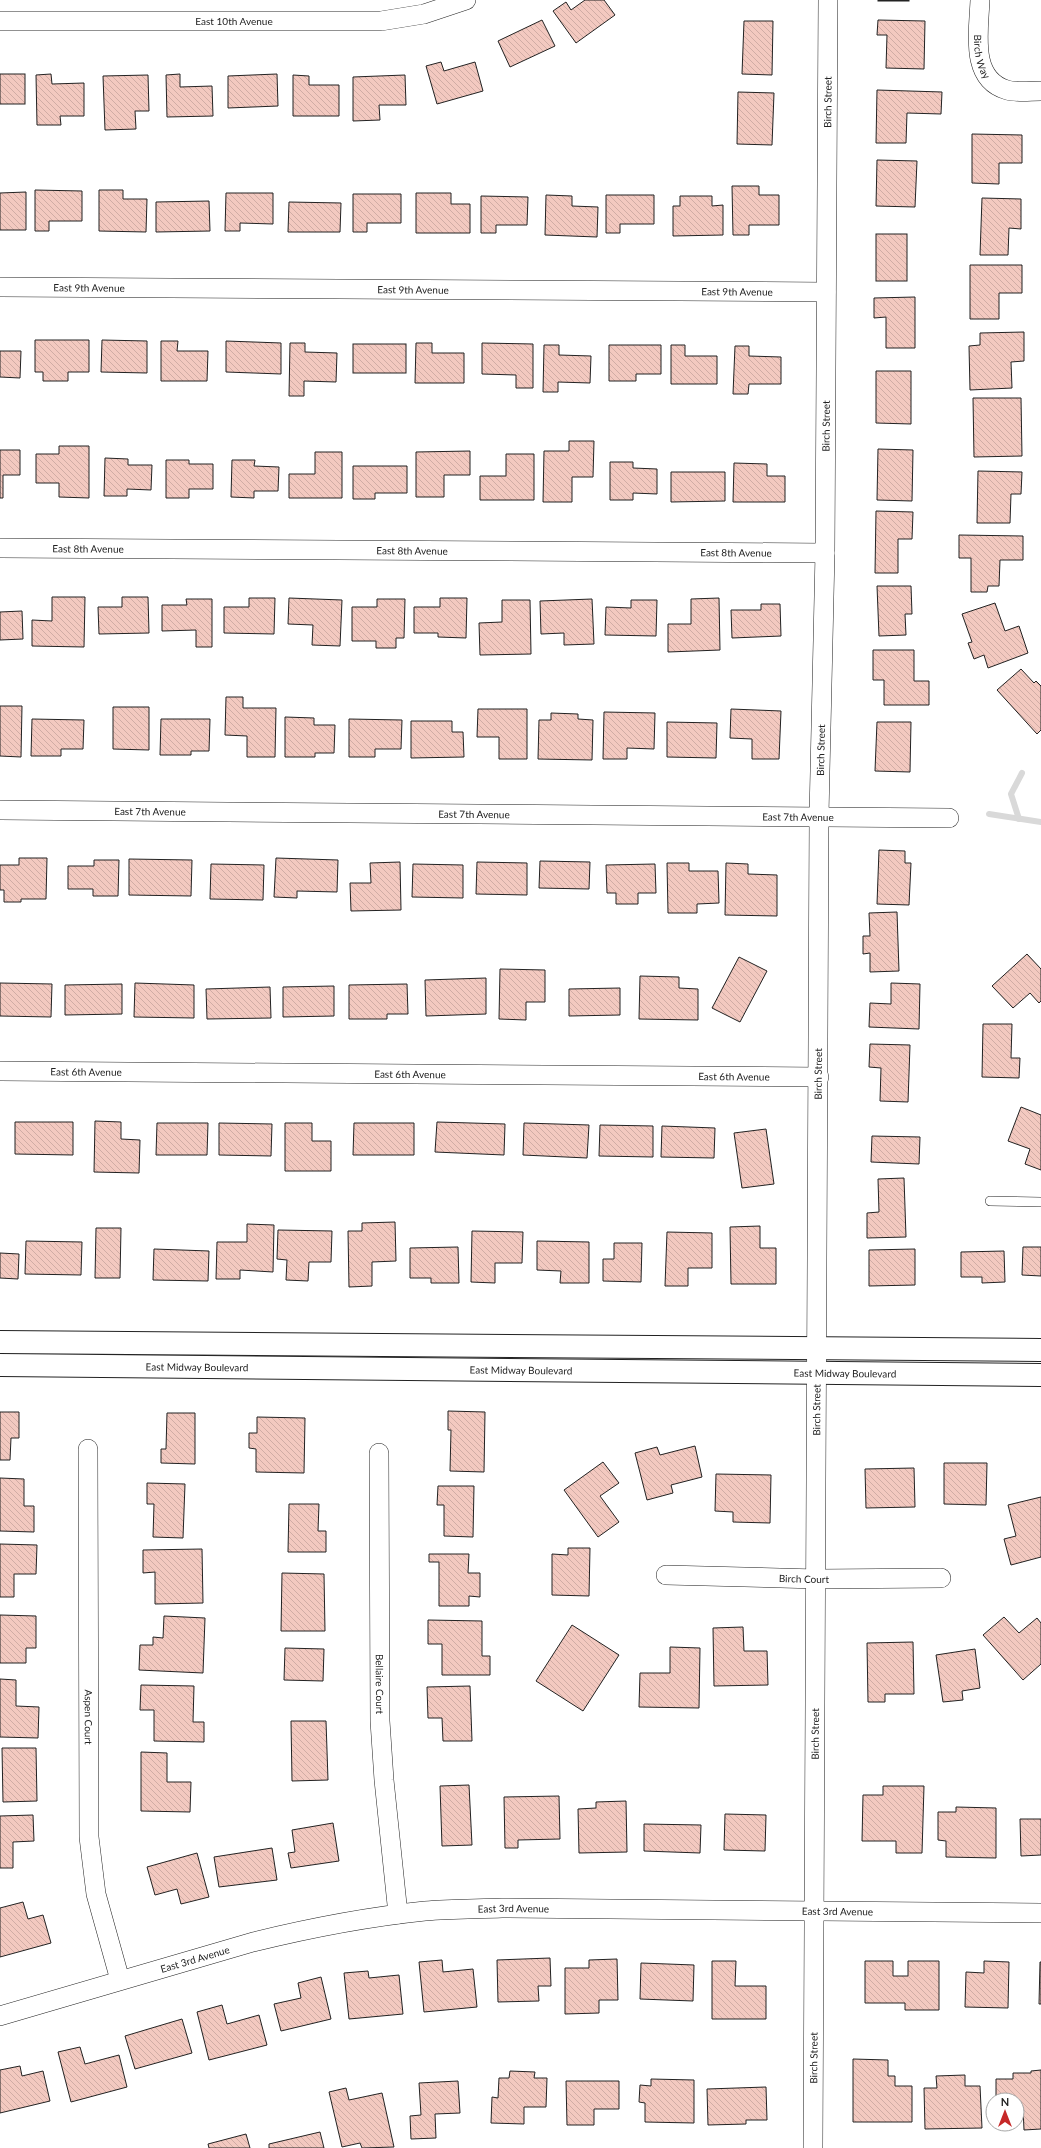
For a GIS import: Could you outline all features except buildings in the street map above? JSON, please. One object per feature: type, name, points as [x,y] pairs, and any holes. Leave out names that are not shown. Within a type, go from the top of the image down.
[{"type":"main road","points":[[0,1342],[1041,1350]]},
{"type":"main road","name":"East Midway Boulevard","points":[[0,1365],[1041,1375]]},
{"type":"street","name":"East 10th Avenue","points":[[0,21],[381,21],[424,14],[466,0]]},
{"type":"street","name":"Birch Street","points":[[813,2148],[817,1579],[816,1372],[820,816],[825,554],[828,0]]},
{"type":"street","name":"Birch Way","points":[[980,0],[979,60],[988,78],[998,87],[1008,91],[1041,91]]},
{"type":"street","name":"East 9th Avenue","points":[[0,287],[826,292]]},
{"type":"street","name":"East 8th Avenue","points":[[0,548],[825,554]]},
{"type":"street","name":"East 7th Avenue","points":[[0,810],[949,818]]},
{"type":"street","name":"East 6th Avenue","points":[[0,1071],[819,1077]]},
{"type":"street","name":"Aspen Court","points":[[88,1449],[89,1837],[96,1894],[120,1980]]},
{"type":"street","name":"Bellaire Court","points":[[378,1453],[380,1721],[384,1780],[398,1914]]},
{"type":"street","name":"Birch Court","points":[[666,1575],[817,1579],[941,1578]]},
{"type":"street","name":"East 3rd Avenue","points":[[0,2016],[120,1980],[293,1932],[363,1918],[398,1914],[502,1908],[1041,1913]]},
{"type":"lane","points":[[990,1202],[1041,1202]]},
{"type":"waterway","points":[[1019,819],[1011,794],[1022,773]]},
{"type":"waterway","points":[[989,814],[1041,822]]}]
